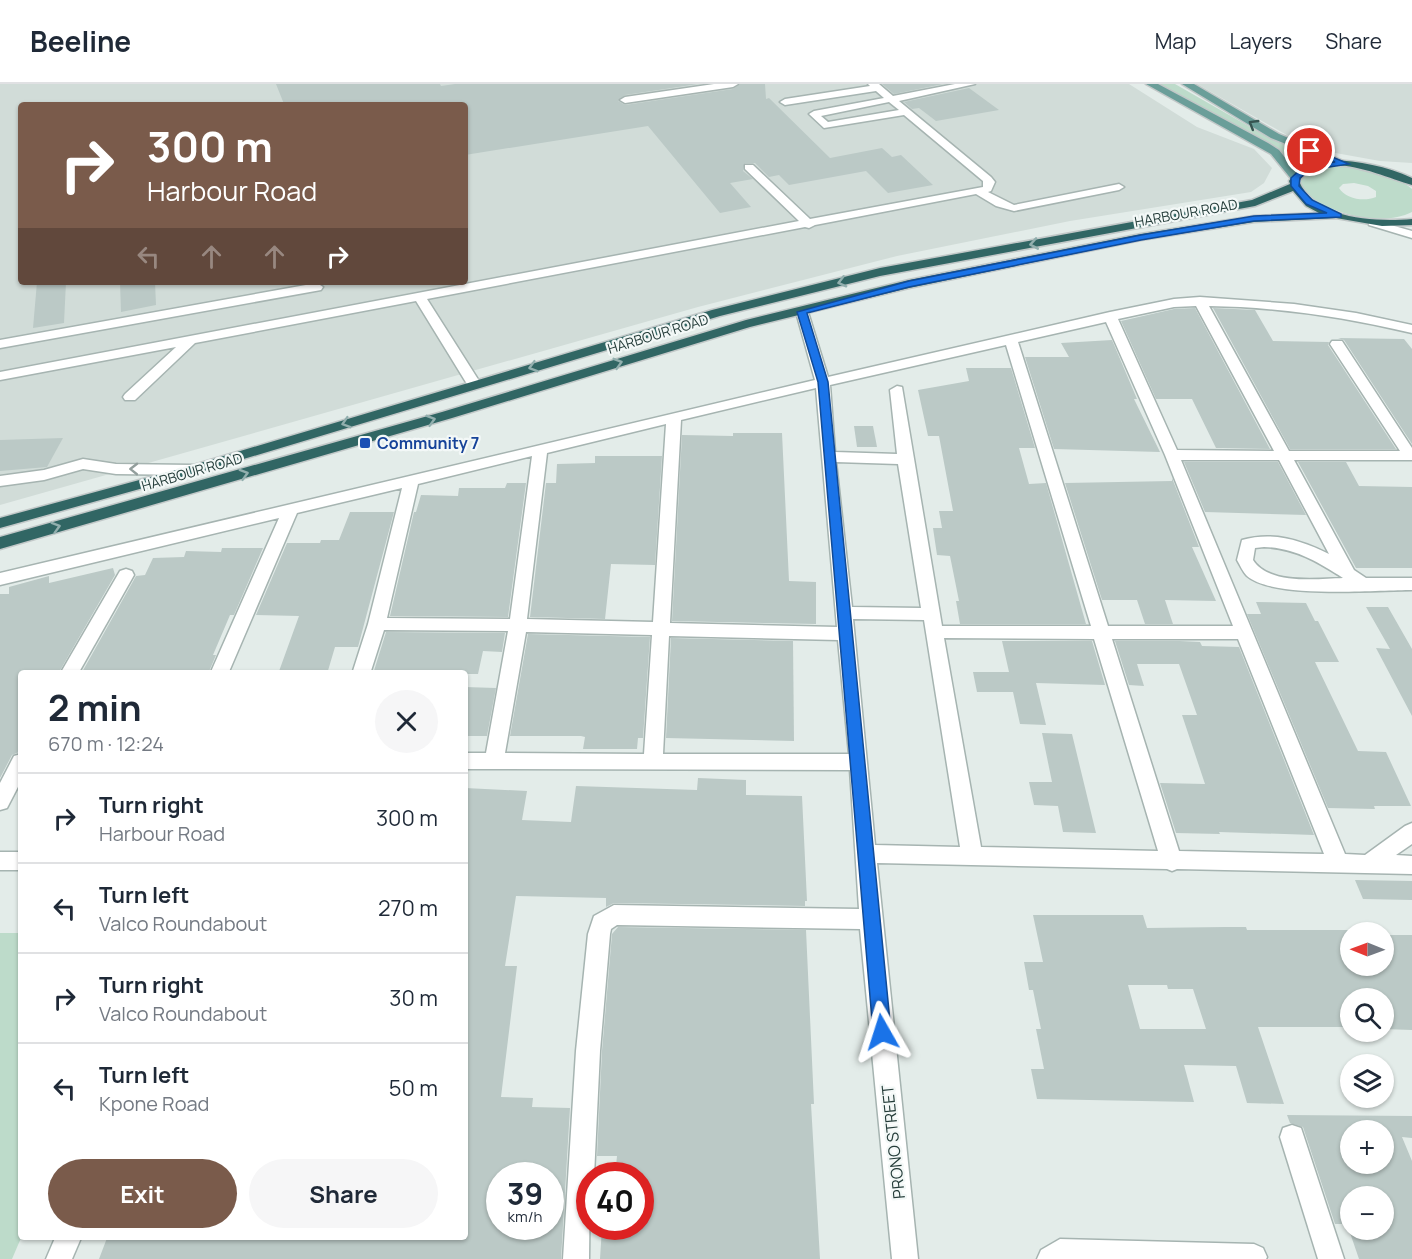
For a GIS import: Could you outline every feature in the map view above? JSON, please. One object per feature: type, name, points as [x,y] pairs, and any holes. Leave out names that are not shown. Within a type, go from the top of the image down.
[{"type":"highway","name":"HARBOUR ROAD","points":[[0,523],[192,470],[716,313],[880,272],[1255,203],[1295,182],[1300,172],[1318,165],[1367,166]]},
{"type":"highway","points":[[1367,166],[1412,168]]},
{"type":"highway","points":[[1367,166],[1412,182]]},
{"type":"highway","points":[[1295,182],[1309,202],[1338,215],[1373,223],[1412,222]]},
{"type":"highway","name":"HARBOUR ROAD","points":[[0,543],[447,415],[746,324],[909,284],[1141,237],[1254,219],[1338,215]]},
{"type":"main road","points":[[1151,84],[1275,152],[1295,182]]},
{"type":"main road","points":[[1187,84],[1275,136],[1345,164]]},
{"type":"street","points":[[625,100],[733,84]]},
{"type":"street","points":[[906,112],[828,125],[824,125],[814,114],[970,84]]},
{"type":"street","points":[[0,344],[320,298],[420,298],[980,192],[987,189],[990,182],[875,86],[786,102]]},
{"type":"street","points":[[749,167],[809,225]]},
{"type":"street","points":[[980,192],[1000,204],[1022,207],[1119,187]]},
{"type":"street","points":[[1373,223],[1412,235]]},
{"type":"street","points":[[0,376],[190,341],[320,298]]},
{"type":"street","points":[[420,298],[474,384]]},
{"type":"street","points":[[1200,302],[1284,456],[1356,579]]},
{"type":"street","points":[[0,579],[823,382],[1174,303],[1200,302],[1289,308],[1412,329]]},
{"type":"street","name":"PRONO STREET","points":[[802,312],[823,382],[828,457],[859,762],[870,919],[905,1259]]},
{"type":"street","points":[[1110,316],[1172,455],[1338,864]]},
{"type":"street","points":[[1011,340],[1172,862]]},
{"type":"street","points":[[130,397],[190,341]]},
{"type":"street","points":[[1337,344],[1411,458]]},
{"type":"street","points":[[897,390],[904,459],[972,857]]},
{"type":"street","points":[[653,760],[674,418]]},
{"type":"street","points":[[494,761],[518,625],[540,449]]},
{"type":"street","points":[[1172,455],[1411,458]]},
{"type":"street","points":[[828,457],[904,459]]},
{"type":"street","points":[[0,481],[44,475],[83,464],[116,469],[192,470]]},
{"type":"street","points":[[362,670],[377,624],[411,481]]},
{"type":"street","points":[[221,670],[291,508]]},
{"type":"street","points":[[1356,579],[1325,557],[1287,543],[1258,541],[1248,544],[1244,553],[1245,561],[1255,573],[1269,580],[1299,585],[1356,579],[1412,584]]},
{"type":"street","points":[[71,670],[126,575]]},
{"type":"street","points":[[844,613],[931,614]]},
{"type":"street","points":[[377,624],[518,625],[846,634]]},
{"type":"street","points":[[934,632],[1244,633]]},
{"type":"street","points":[[468,761],[859,762]]},
{"type":"street","points":[[0,802],[18,768]]},
{"type":"street","points":[[1370,864],[1412,832]]},
{"type":"street","points":[[864,854],[1172,862],[1412,865]]},
{"type":"street","points":[[0,861],[18,861]]},
{"type":"street","points":[[576,1259],[588,1051],[602,923],[614,915],[870,919]]},
{"type":"street","points":[[1292,1137],[1331,1259]]},
{"type":"street","points":[[59,1259],[67,1240]]},
{"type":"street","points":[[1050,1259],[1060,1252],[1254,1257]]},
{"type":"shaded area","points":[[0,84],[1129,84],[1197,127],[1254,149],[1272,168],[1264,183],[1251,192],[1070,221],[897,256],[698,307],[0,505]]},
{"type":"shaded area","points":[[1197,84],[1412,84],[1412,163],[1380,161],[1330,152],[1292,138]]},
{"type":"green space","points":[[1154,84],[1175,84],[1273,140],[1319,158],[1293,167],[1282,154]]},
{"type":"green space","points":[[1333,166],[1368,169],[1404,183],[1412,189],[1412,212],[1399,217],[1384,218],[1351,215],[1321,203],[1308,195],[1299,185],[1299,180],[1307,172]],"holes":[[[1354,183],[1368,186],[1376,191],[1376,197],[1356,198],[1346,195],[1339,188],[1343,184]]]},
{"type":"green space","points":[[0,933],[18,933],[18,1240],[20,1240],[12,1259],[0,1259]]},
{"type":"building","points":[[276,84],[440,84],[441,86],[455,84],[698,84],[625,95],[618,101],[625,105],[733,89],[740,84],[765,84],[766,99],[769,98],[830,158],[882,148],[892,157],[901,155],[933,185],[888,193],[866,171],[789,185],[779,175],[769,177],[755,163],[745,163],[743,171],[753,179],[730,183],[751,207],[720,213],[648,126],[468,155],[468,102],[283,102]]},
{"type":"building","points":[[882,84],[943,84],[894,94]]},
{"type":"building","points":[[969,88],[999,110],[936,121],[919,108],[912,109],[904,102]]},
{"type":"building","points":[[37,285],[66,285],[64,323],[33,328]]},
{"type":"building","points":[[120,285],[155,285],[156,305],[121,312]]},
{"type":"building","points":[[1195,308],[1270,449],[1216,448],[1192,399],[1156,399],[1121,321],[1174,309]]},
{"type":"building","points":[[1213,308],[1255,310],[1273,341],[1329,342],[1328,345],[1396,449],[1290,449]]},
{"type":"building","points":[[1338,338],[1404,339],[1412,349],[1412,444],[1344,340]]},
{"type":"building","points":[[1112,340],[1137,399],[1134,399],[1160,452],[1054,449],[1025,357],[1069,357],[1061,343]]},
{"type":"building","points":[[966,368],[1011,368],[1035,448],[1019,448],[1029,484],[1046,483],[1086,624],[960,624],[956,601],[959,601],[950,556],[937,555],[933,528],[942,528],[939,511],[953,511],[939,436],[928,436],[918,390],[969,381]]},
{"type":"building","points":[[854,426],[873,426],[877,447],[857,447]]},
{"type":"building","points":[[733,433],[782,433],[789,581],[816,582],[816,624],[672,621],[682,435],[733,436]]},
{"type":"building","points":[[63,438],[47,467],[0,471],[0,440]]},
{"type":"building","points":[[595,456],[662,456],[655,565],[611,564],[605,619],[530,617],[546,483],[556,483],[557,464],[595,463]]},
{"type":"building","points":[[1184,462],[1278,462],[1306,515],[1205,512]]},
{"type":"building","points":[[1298,462],[1346,462],[1359,486],[1412,487],[1412,568],[1356,568]]},
{"type":"building","points":[[1172,478],[1199,547],[1192,547],[1216,601],[1165,600],[1173,624],[1145,624],[1137,600],[1102,600],[1065,483],[1172,481]]},
{"type":"building","points":[[507,483],[526,483],[508,617],[390,616],[414,512],[416,512],[421,495],[458,496],[459,488],[505,488]]},
{"type":"building","points":[[350,512],[394,512],[358,647],[335,647],[328,670],[279,670],[299,616],[256,615],[287,543],[320,543],[321,540],[339,540]]},
{"type":"building","points":[[222,548],[263,548],[234,615],[230,615],[213,655],[216,655],[210,670],[83,670],[136,576],[145,575],[153,558],[184,557],[186,551],[221,552]]},
{"type":"building","points":[[113,568],[115,575],[60,670],[18,670],[18,752],[12,755],[0,778],[0,594],[9,594],[9,587],[49,576],[49,583]]},
{"type":"building","points":[[1256,602],[1306,603],[1339,662],[1315,662],[1358,751],[1386,752],[1411,806],[1374,806],[1375,809],[1328,808],[1247,614],[1261,614]]},
{"type":"building","points":[[1366,607],[1388,607],[1412,649],[1412,716],[1376,648],[1390,649]]},
{"type":"building","points":[[386,632],[505,633],[502,652],[483,651],[478,674],[468,674],[468,670],[374,670]]},
{"type":"building","points":[[528,634],[650,637],[643,738],[638,738],[637,749],[583,749],[585,737],[581,736],[510,736]]},
{"type":"building","points":[[671,638],[793,641],[794,741],[666,738]]},
{"type":"building","points":[[1002,641],[1092,641],[1105,685],[1036,683],[1046,725],[1020,724],[1013,692],[977,692],[973,672],[1009,672]]},
{"type":"building","points":[[1115,641],[1180,641],[1200,642],[1202,646],[1239,647],[1314,835],[1176,833],[1160,783],[1205,784],[1182,715],[1197,715],[1179,664],[1137,664],[1144,686],[1129,685]]},
{"type":"building","points":[[468,687],[496,688],[487,736],[468,736]]},
{"type":"building","points":[[1042,733],[1072,734],[1096,833],[1063,832],[1058,806],[1034,805],[1029,782],[1052,782]]},
{"type":"building","points":[[698,778],[746,780],[746,795],[802,796],[807,901],[805,901],[805,906],[614,903],[606,907],[606,898],[516,896],[505,966],[517,966],[501,1097],[533,1098],[532,1107],[570,1108],[564,1209],[564,1162],[486,1162],[486,1240],[562,1240],[561,1259],[99,1259],[106,1240],[468,1240],[468,788],[527,791],[522,820],[571,822],[576,786],[697,790]]},
{"type":"building","points":[[1355,880],[1412,881],[1412,900],[1363,899]]},
{"type":"building","points":[[1033,915],[1143,915],[1147,928],[1246,927],[1247,930],[1340,930],[1340,976],[1394,976],[1394,935],[1412,935],[1412,1030],[1394,1029],[1394,988],[1340,988],[1340,1027],[1258,1027],[1284,1104],[1247,1103],[1236,1066],[1184,1065],[1194,1102],[1037,1099],[1031,1069],[1044,1069],[1036,1029],[1041,1029],[1033,990],[1029,990],[1024,962],[1043,962]],"holes":[[[1128,985],[1167,985],[1168,989],[1193,989],[1206,1029],[1140,1029]]]},
{"type":"building","points":[[618,927],[806,930],[814,1104],[811,1104],[820,1259],[600,1259],[601,1240],[654,1240],[654,1162],[616,1162],[617,1156],[597,1156],[602,1051],[612,934]]},
{"type":"building","points":[[1287,1115],[1412,1116],[1412,1138],[1402,1137],[1412,1161],[1412,1259],[1359,1259],[1352,1240],[1394,1240],[1394,1186],[1340,1186],[1340,1224],[1335,1224],[1303,1127],[1290,1123]]},
{"type":"place","name":"Community 7","points":[[365,443]]},
{"type":"route","points":[[882,1032],[864,854],[859,762],[828,457],[823,382],[802,312],[909,284],[1141,237],[1254,219],[1338,215],[1309,202],[1295,186],[1294,181],[1300,172],[1307,168],[1318,165],[1345,164],[1310,151]]}]
